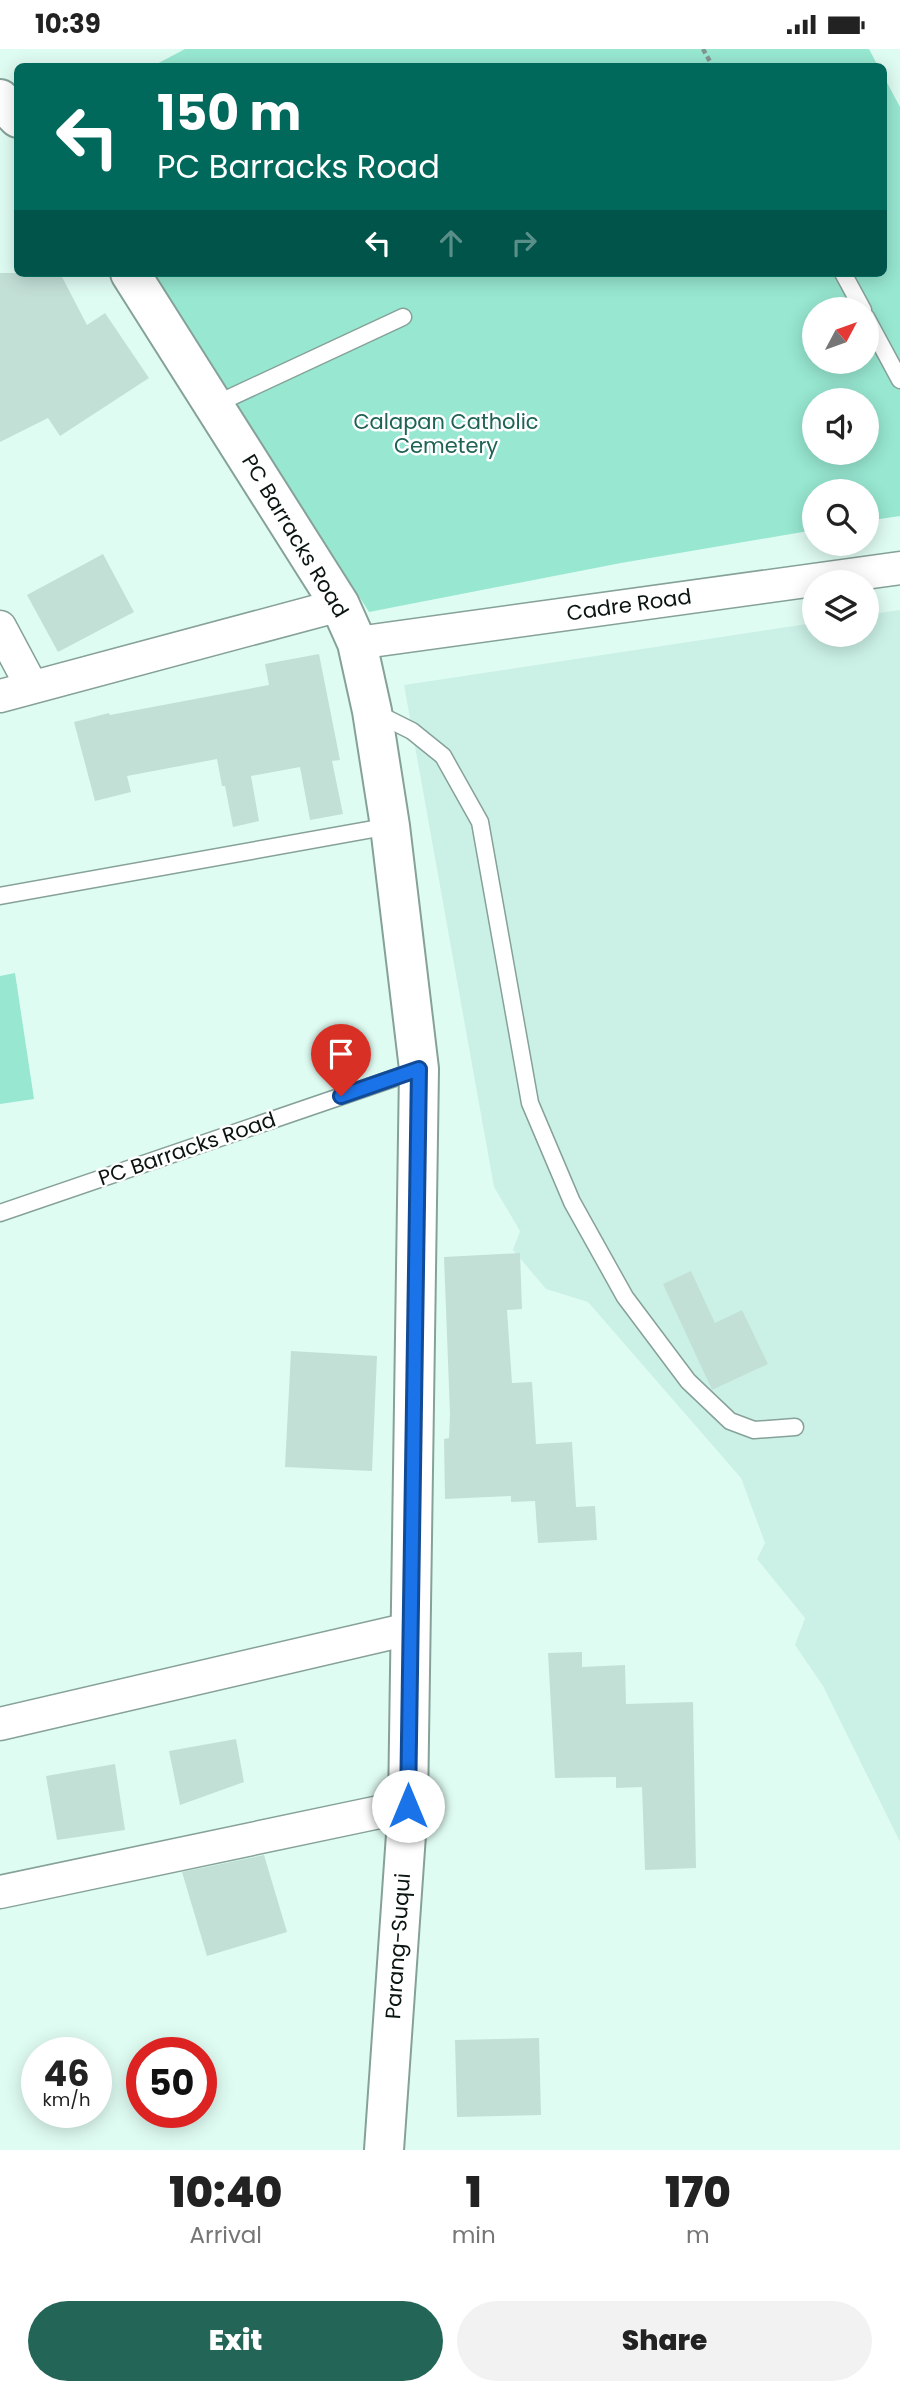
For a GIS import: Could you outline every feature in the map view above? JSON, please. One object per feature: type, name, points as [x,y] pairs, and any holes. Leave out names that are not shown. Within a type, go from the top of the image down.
[{"type":"main road","points":[[0,99],[14,114]]},
{"type":"main road","name":"PC Barracks Road","points":[[133,277],[340,604],[358,643],[390,826],[419,1069]]},
{"type":"main road","name":"Parang-Suqui","points":[[384,2150],[408,1806],[419,1069]]},
{"type":"street","name":"Cadre Road","points":[[358,643],[900,568]]},
{"type":"street","points":[[0,696],[340,604]]},
{"type":"street","points":[[0,627],[32,687]]},
{"type":"street","points":[[0,1724],[409,1629]]},
{"type":"street","points":[[0,1892],[408,1806]]},
{"type":"lane","points":[[845,277],[856,297]]},
{"type":"lane","points":[[214,405],[403,317]]},
{"type":"lane","points":[[879,341],[900,380]]},
{"type":"lane","points":[[372,711],[412,730],[443,756],[480,822],[530,1104],[572,1202],[625,1297],[688,1381],[730,1421],[754,1430],[795,1427]]},
{"type":"lane","points":[[0,896],[390,826]]},
{"type":"lane","name":"PC Barracks Road","points":[[0,1213],[419,1069]]},
{"type":"shaded area","points":[[900,610],[900,1842],[823,1686],[795,1645],[805,1618],[757,1559],[765,1543],[741,1478],[588,1302],[546,1289],[513,1250],[520,1231],[494,1187],[404,685],[802,625],[802,647],[879,647],[879,613]]},
{"type":"green space","points":[[185,49],[869,49],[876,63],[159,63]]},
{"type":"green space","name":"Calapan Catholic Cemetery","points":[[887,83],[900,107],[900,516],[879,519],[879,479],[802,479],[802,532],[621,563],[369,612],[157,277],[887,277]]},
{"type":"green space","points":[[15,973],[34,1099],[0,1104],[0,976]]},
{"type":"building","points":[[0,273],[14,273],[14,277],[62,277],[87,325],[105,313],[149,378],[60,436],[48,418],[0,442]]},
{"type":"building","points":[[103,554],[134,612],[58,652],[27,595]]},
{"type":"building","points":[[319,654],[340,760],[332,761],[343,814],[310,820],[300,767],[251,776],[259,821],[233,827],[217,759],[127,776],[131,792],[95,801],[74,722],[109,713],[110,715],[269,685],[265,664]]},
{"type":"building","points":[[520,1253],[522,1309],[507,1310],[512,1383],[532,1382],[536,1444],[572,1442],[576,1507],[595,1506],[597,1540],[538,1543],[535,1501],[511,1502],[511,1496],[445,1499],[444,1439],[449,1438],[450,1414],[444,1257]]},
{"type":"building","points":[[691,1271],[715,1323],[742,1310],[768,1364],[712,1390],[663,1284]]},
{"type":"building","points":[[291,1351],[377,1356],[372,1471],[285,1467]]},
{"type":"building","points":[[582,1652],[582,1667],[625,1665],[626,1704],[693,1702],[696,1868],[645,1870],[642,1787],[616,1788],[616,1777],[555,1778],[548,1653]]},
{"type":"building","points":[[236,1739],[244,1782],[180,1805],[169,1751]]},
{"type":"building","points":[[115,1764],[125,1830],[57,1840],[46,1776]]},
{"type":"building","points":[[264,1855],[287,1932],[207,1956],[182,1872]]},
{"type":"building","points":[[539,2038],[541,2115],[457,2117],[455,2040]]},
{"type":"route","points":[[341,1096],[419,1069],[409,1587],[408,1806]]}]
